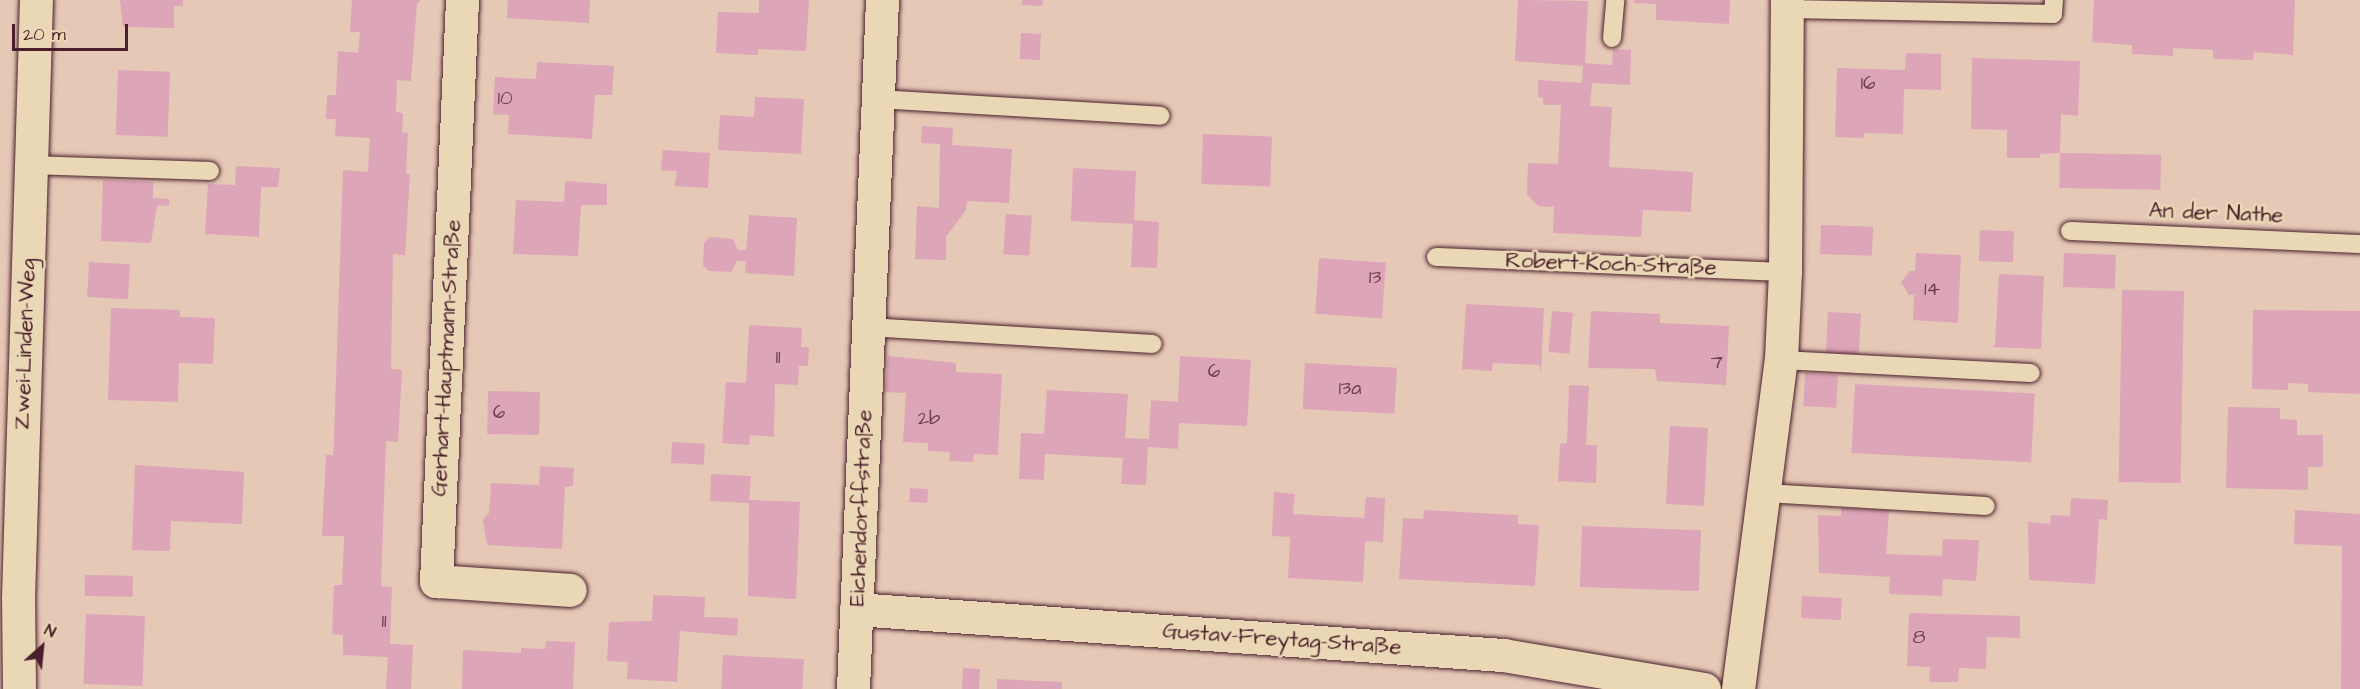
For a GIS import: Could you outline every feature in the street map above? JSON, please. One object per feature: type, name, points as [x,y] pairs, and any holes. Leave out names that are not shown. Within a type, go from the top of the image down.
[{"type":"street","name":"Zwei-Linden-Weg","points":[[19,689],[18,598],[36,0]]},
{"type":"street","name":"Gerhart-Hauptmann-Straße","points":[[462,0],[436,580],[570,590]]},
{"type":"street","name":"Eichendorffstraße","points":[[853,689],[882,0]]},
{"type":"street","points":[[1738,689],[1766,493],[1781,360],[1785,272],[1787,4]]},
{"type":"street","name":"Gustav-Freytag-Straße","points":[[856,609],[1503,655],[1704,689]]},
{"type":"lane","points":[[1612,38],[1615,0]]},
{"type":"lane","points":[[1787,4],[2053,14],[2054,0]]},
{"type":"lane","points":[[878,99],[1160,116]]},
{"type":"lane","points":[[31,165],[210,171]]},
{"type":"lane","name":"An der Nathe","points":[[2070,231],[2360,244]]},
{"type":"lane","name":"Robert-Koch-Straße","points":[[1436,257],[1785,272]]},
{"type":"lane","points":[[868,327],[1152,344]]},
{"type":"lane","points":[[1781,360],[2031,373]]},
{"type":"lane","points":[[1766,493],[1986,506]]},
{"type":"building","points":[[120,0],[183,0],[183,6],[174,6],[174,28],[123,27]]},
{"type":"building","points":[[352,0],[421,0],[417,3],[411,81],[397,80],[396,112],[403,113],[402,132],[408,133],[406,174],[410,174],[405,255],[393,254],[391,369],[402,370],[398,442],[386,441],[381,586],[392,587],[390,644],[413,645],[411,689],[386,689],[388,657],[343,655],[343,635],[332,634],[334,585],[342,585],[344,536],[322,536],[326,455],[333,455],[334,438],[343,170],[368,172],[370,138],[335,136],[336,119],[326,119],[327,95],[336,95],[338,51],[358,53],[360,32],[350,32]]},
{"type":"building","points":[[508,0],[590,0],[589,23],[507,18]]},
{"type":"building","points":[[759,0],[809,0],[806,51],[758,49],[758,55],[716,53],[718,12],[759,13]]},
{"type":"building","points":[[1022,0],[1043,0],[1042,6],[1022,5]]},
{"type":"building","points":[[1518,0],[1588,1],[1585,63],[1612,65],[1613,49],[1631,50],[1630,85],[1592,83],[1590,106],[1612,107],[1609,167],[1693,172],[1691,212],[1643,210],[1641,237],[1553,233],[1554,207],[1538,206],[1527,194],[1528,163],[1558,164],[1561,105],[1543,105],[1543,98],[1538,97],[1538,80],[1582,83],[1583,66],[1515,61]]},
{"type":"building","points":[[1634,0],[1730,0],[1729,24],[1656,20],[1656,4],[1634,3]]},
{"type":"building","points":[[2094,0],[2295,0],[2293,55],[2254,52],[2253,60],[2213,59],[2213,50],[2173,48],[2173,56],[2132,54],[2132,45],[2092,42]]},
{"type":"building","points":[[1021,33],[1041,34],[1040,60],[1020,59]]},
{"type":"building","points":[[1906,53],[1941,54],[1941,90],[1904,89],[1903,134],[1864,133],[1864,138],[1835,137],[1837,68],[1905,70]]},
{"type":"building","points":[[1972,58],[2080,61],[2078,116],[2061,114],[2060,153],[2040,154],[2040,158],[2007,158],[2007,130],[1971,129]]},
{"type":"building","points":[[537,62],[614,66],[612,95],[595,95],[592,139],[508,134],[509,115],[493,114],[495,77],[536,79]]},
{"type":"building","points":[[118,70],[170,72],[168,137],[116,135]]},
{"type":"building","points":[[755,97],[804,99],[801,154],[718,150],[720,115],[754,117]]},
{"type":"building","points":[[922,126],[953,128],[952,145],[1012,149],[1009,203],[967,201],[966,210],[946,237],[946,260],[915,259],[917,206],[939,208],[940,144],[921,143]]},
{"type":"building","points":[[1203,134],[1272,136],[1270,186],[1201,184]]},
{"type":"building","points":[[663,150],[710,153],[708,188],[675,186],[677,171],[661,170]]},
{"type":"building","points":[[2060,153],[2161,155],[2160,190],[2059,188]]},
{"type":"building","points":[[236,166],[280,168],[278,187],[261,187],[259,237],[205,234],[208,184],[235,185]]},
{"type":"building","points":[[1073,168],[1136,171],[1134,220],[1159,222],[1157,268],[1131,267],[1133,224],[1071,221]]},
{"type":"building","points":[[103,180],[153,182],[153,198],[169,199],[169,206],[157,205],[151,243],[101,241]]},
{"type":"building","points":[[565,181],[607,184],[607,205],[581,205],[578,256],[513,254],[516,200],[564,202]]},
{"type":"building","points":[[1006,214],[1032,216],[1029,256],[1003,254]]},
{"type":"building","points":[[749,215],[797,218],[794,276],[745,273],[746,261],[737,261],[731,272],[709,271],[703,265],[704,243],[710,237],[733,239],[738,250],[746,250]]},
{"type":"building","points":[[1821,225],[1873,227],[1872,256],[1820,254]]},
{"type":"building","points":[[1980,230],[2014,231],[2013,262],[1979,261]]},
{"type":"building","points":[[1916,253],[1961,255],[1958,323],[1913,320],[1914,295],[1909,295],[1901,282],[1910,271],[1915,271]]},
{"type":"building","points":[[2064,253],[2116,255],[2115,289],[2063,287]]},
{"type":"building","points":[[1319,258],[1386,263],[1382,319],[1315,314]]},
{"type":"building","points":[[89,262],[130,264],[128,299],[87,297]]},
{"type":"building","points":[[1999,274],[2044,276],[2041,349],[1991,347],[1995,345]]},
{"type":"building","points":[[2122,290],[2184,291],[2181,483],[2119,482]]},
{"type":"building","points":[[1466,304],[1544,308],[1541,373],[1539,365],[1493,363],[1492,371],[1462,369]]},
{"type":"building","points":[[111,308],[180,310],[180,317],[215,318],[213,364],[179,363],[178,402],[108,400]]},
{"type":"building","points":[[2253,310],[2360,311],[2360,394],[2308,392],[2308,384],[2288,383],[2288,390],[2252,389]]},
{"type":"building","points":[[1552,311],[1573,313],[1569,354],[1548,352]]},
{"type":"building","points":[[1591,311],[1660,314],[1660,323],[1729,326],[1726,385],[1657,381],[1655,369],[1588,368]]},
{"type":"building","points":[[1828,312],[1861,314],[1859,355],[1826,353]]},
{"type":"building","points":[[749,325],[802,328],[801,347],[809,347],[808,366],[799,366],[798,385],[775,384],[774,437],[750,435],[749,445],[722,443],[726,382],[746,383]]},
{"type":"building","points":[[888,356],[956,363],[956,372],[1002,374],[998,455],[974,454],[973,462],[949,461],[950,452],[928,451],[928,443],[903,442],[906,393],[885,392]]},
{"type":"building","points":[[1180,356],[1251,360],[1247,426],[1179,423],[1178,449],[1148,447],[1146,485],[1121,484],[1123,458],[1045,454],[1044,480],[1019,479],[1021,433],[1044,434],[1047,390],[1128,394],[1125,438],[1149,439],[1151,400],[1178,402]]},
{"type":"building","points":[[1305,363],[1397,368],[1394,414],[1303,409]]},
{"type":"building","points":[[1805,373],[1838,375],[1836,408],[1803,406]]},
{"type":"building","points":[[1855,384],[2035,393],[2031,462],[1851,453]]},
{"type":"building","points":[[1569,385],[1589,386],[1586,445],[1597,445],[1596,483],[1558,481],[1560,444],[1567,443]]},
{"type":"building","points":[[488,391],[540,392],[539,435],[487,434]]},
{"type":"building","points":[[2228,407],[2280,408],[2280,419],[2297,420],[2297,435],[2323,435],[2323,467],[2308,467],[2308,490],[2226,488]]},
{"type":"building","points":[[1670,426],[1708,428],[1704,506],[1666,504]]},
{"type":"building","points":[[672,442],[705,444],[704,465],[671,463]]},
{"type":"building","points":[[135,465],[244,472],[242,524],[171,521],[170,551],[132,550]]},
{"type":"building","points":[[540,466],[574,468],[573,486],[565,487],[562,549],[487,545],[483,519],[489,513],[491,483],[539,485]]},
{"type":"building","points":[[711,474],[751,476],[749,500],[800,502],[796,599],[748,596],[749,503],[710,501]]},
{"type":"building","points":[[910,488],[928,489],[927,503],[909,502]]},
{"type":"building","points":[[1274,492],[1295,494],[1293,514],[1364,518],[1366,497],[1385,498],[1383,542],[1365,541],[1363,582],[1288,578],[1290,537],[1272,536]]},
{"type":"building","points":[[2071,498],[2108,500],[2107,520],[2099,519],[2095,584],[2029,580],[2028,522],[2050,524],[2051,515],[2070,516]]},
{"type":"building","points":[[1841,508],[1889,510],[1886,554],[1942,556],[1943,539],[1979,540],[1976,581],[1943,579],[1942,596],[1889,594],[1890,577],[1819,573],[1818,515],[1841,516]]},
{"type":"building","points":[[1424,510],[1518,515],[1518,524],[1539,525],[1535,586],[1399,579],[1403,518],[1423,519]]},
{"type":"building","points":[[2295,510],[2360,514],[2360,689],[2341,689],[2342,546],[2294,544]]},
{"type":"building","points":[[1582,526],[1701,530],[1699,591],[1580,587]]},
{"type":"building","points":[[85,575],[133,576],[133,597],[85,596]]},
{"type":"building","points":[[653,595],[705,597],[704,617],[738,618],[737,636],[680,631],[677,682],[627,679],[628,662],[607,661],[609,622],[652,621]]},
{"type":"building","points":[[1802,596],[1842,598],[1841,620],[1801,618]]},
{"type":"building","points":[[1909,613],[2020,616],[2020,638],[1987,637],[1986,669],[1959,668],[1958,682],[1929,682],[1930,667],[1907,666]]},
{"type":"building","points":[[86,614],[145,616],[143,686],[84,684]]},
{"type":"building","points":[[546,641],[575,642],[573,689],[462,689],[463,650],[521,653],[521,648],[545,649]]},
{"type":"building","points":[[723,655],[804,659],[802,689],[721,689]]},
{"type":"building","points":[[963,668],[980,669],[979,689],[962,689]]},
{"type":"building","points":[[997,679],[1062,682],[1062,689],[997,689]]}]
